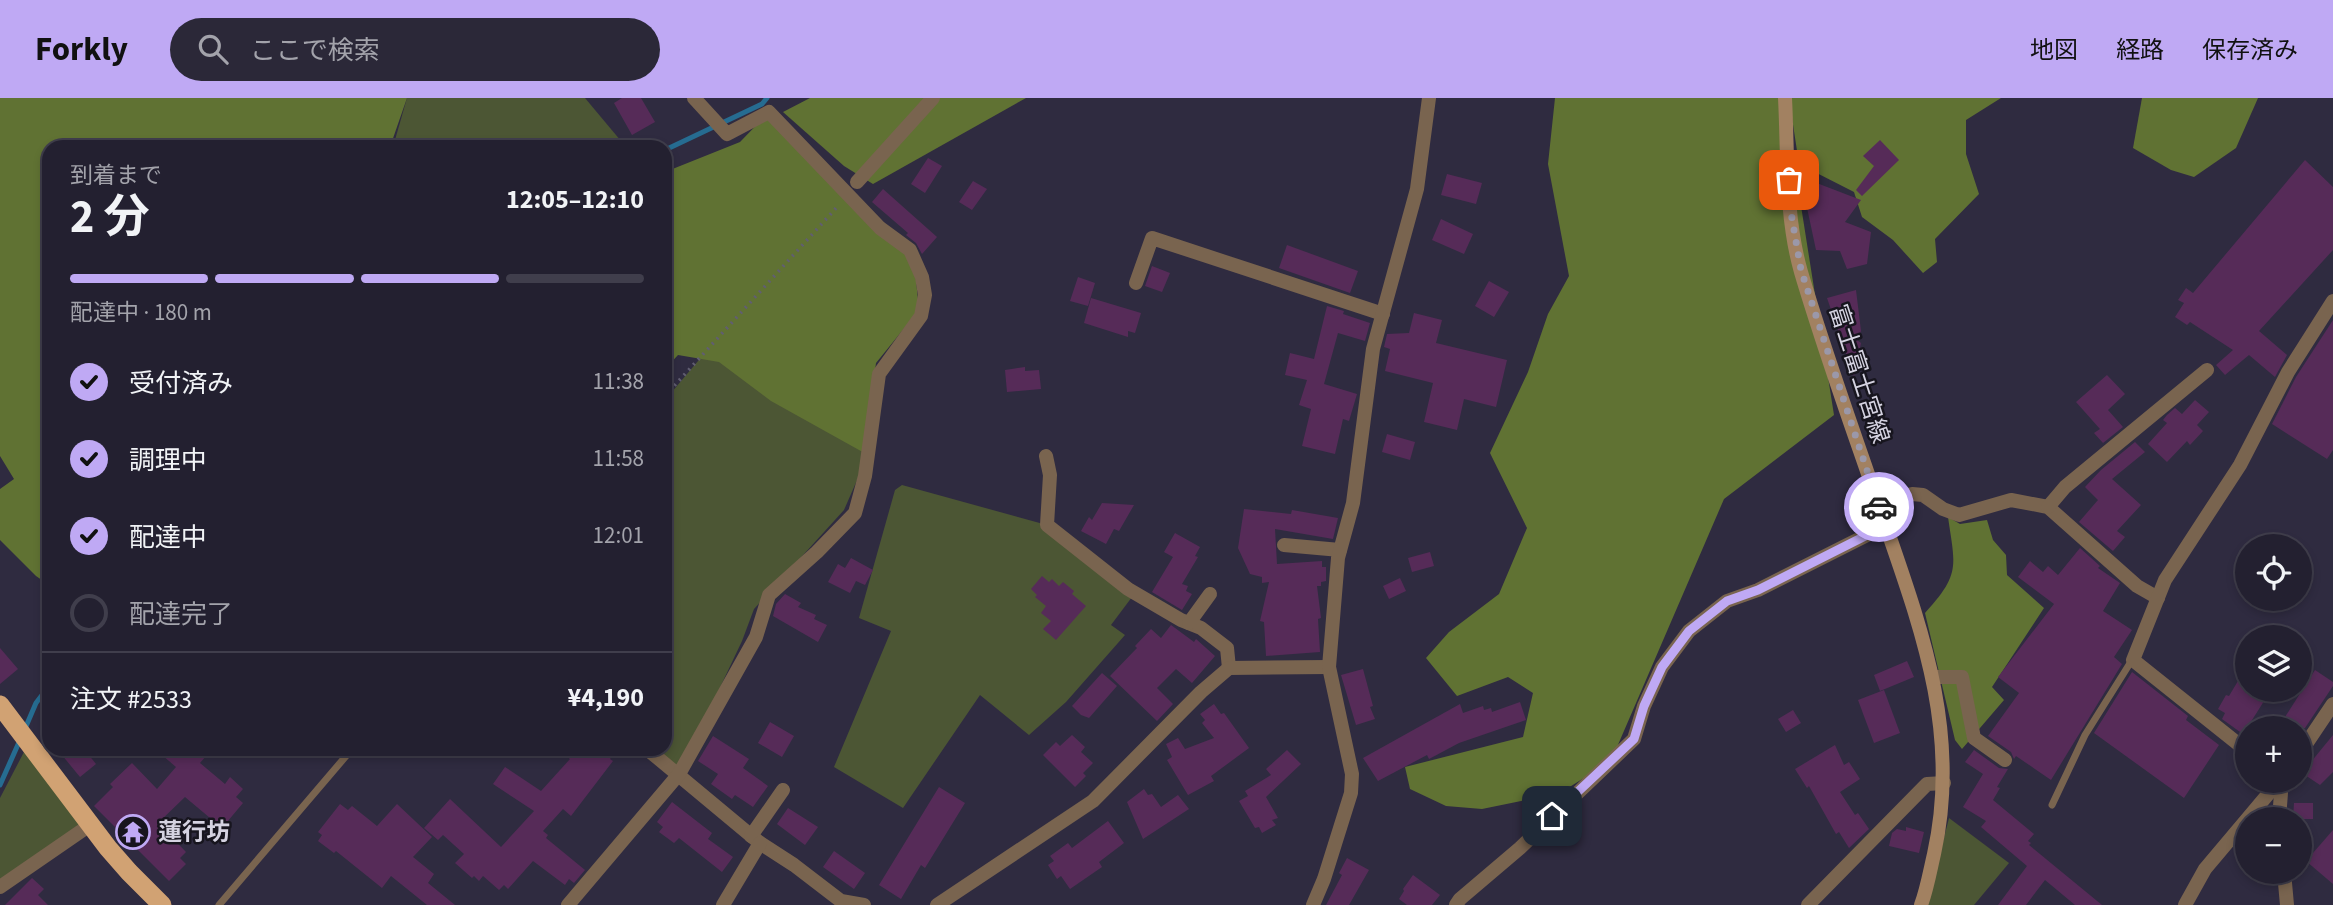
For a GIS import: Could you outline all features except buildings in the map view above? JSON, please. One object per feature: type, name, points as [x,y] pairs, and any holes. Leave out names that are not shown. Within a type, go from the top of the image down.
[{"type":"highway","points":[[3,709],[90,825],[129,872],[162,905]]},
{"type":"main road","name":"富士富士宮線","points":[[1786,98],[1790,207],[1801,270],[1918,618],[1933,677],[1944,756],[1944,783],[1941,823],[1921,905]]},
{"type":"street","points":[[568,905],[679,774],[756,637],[769,595],[855,513],[865,476],[879,374],[921,316],[925,295],[922,276],[910,250],[880,228],[769,112],[727,134],[694,98]]},
{"type":"street","points":[[857,182],[933,98]]},
{"type":"street","points":[[1313,905],[1352,793],[1352,774],[1328,667],[1340,551],[1353,503],[1373,349],[1417,189],[1430,98]]},
{"type":"street","points":[[1136,283],[1152,238],[1383,314]]},
{"type":"street","points":[[2235,741],[2133,660],[2158,598],[2181,553],[2240,465],[2288,372],[2333,301]]},
{"type":"street","points":[[2048,507],[2065,487],[2207,370]]},
{"type":"street","points":[[1046,456],[1050,475],[1046,525],[1128,589],[1201,628],[1227,648],[1229,668]]},
{"type":"street","points":[[1879,507],[1912,494],[1923,495],[1943,509],[1959,515],[2011,500],[2048,507],[2137,586],[2158,598]]},
{"type":"street","points":[[1456,905],[1634,739],[1644,706],[1662,667],[1689,631],[1727,601],[1758,590],[1887,525]]},
{"type":"street","points":[[1284,545],[1340,551]]},
{"type":"street","points":[[1189,623],[1210,594]]},
{"type":"street","points":[[937,905],[1093,801],[1201,692],[1229,668],[1328,667]]},
{"type":"street","points":[[1933,677],[1962,677],[1973,738],[2005,760]]},
{"type":"street","points":[[2312,735],[2333,704]]},
{"type":"street","points":[[656,756],[755,839],[841,901],[864,905]]},
{"type":"street","points":[[1808,905],[1927,784],[1944,783]]},
{"type":"street","points":[[723,905],[755,839],[783,790]]},
{"type":"street","points":[[2185,905],[2205,869],[2270,793]]},
{"type":"street","points":[[0,887],[90,825]]},
{"type":"street","points":[[2285,884],[2287,905]]},
{"type":"lane","points":[[2052,805],[2085,735],[2133,660]]},
{"type":"lane","points":[[219,905],[346,756]]},
{"type":"path","points":[[672,388],[847,195]]},
{"type":"green space","points":[[0,98],[407,98],[392,140],[42,140],[42,580],[0,540],[0,489],[14,479],[0,456]]},
{"type":"green space","points":[[407,98],[585,98],[620,140],[395,140]]},
{"type":"green space","points":[[810,98],[1026,98],[873,184],[844,166],[783,112]]},
{"type":"green space","points":[[1555,98],[1784,98],[1834,415],[1724,499],[1611,761],[1560,793],[1482,809],[1446,806],[1410,789],[1405,767],[1523,737],[1533,693],[1508,677],[1457,696],[1426,658],[1449,632],[1499,594],[1527,528],[1490,453],[1528,372],[1548,314],[1569,276],[1548,164]]},
{"type":"green space","points":[[1789,98],[2001,98],[1966,120],[1966,154],[1979,194],[1935,239],[1937,262],[1923,273],[1893,240],[1862,217],[1854,192],[1799,164]]},
{"type":"green space","points":[[2142,98],[2258,98],[2236,148],[2194,177],[2171,170],[2133,148]]},
{"type":"green space","points":[[769,112],[914,260],[919,310],[876,363],[869,414],[868,455],[771,401],[719,362],[678,355],[672,361],[672,169],[740,142]]},
{"type":"green space","points":[[709,348],[868,455],[844,510],[754,609],[742,641],[679,774],[656,756],[672,756],[672,392]]},
{"type":"green space","points":[[902,485],[1047,525],[1135,593],[1111,625],[1125,635],[1066,702],[1029,735],[980,695],[903,808],[834,767],[891,631],[859,618],[895,490]]},
{"type":"green space","points":[[1948,517],[1960,524],[1987,520],[1993,540],[2006,555],[2007,575],[2044,608],[1992,687],[2004,700],[1962,749],[1955,740],[1925,613],[1945,588],[1953,569]]},
{"type":"green space","points":[[25,750],[80,824],[0,886],[0,798]]},
{"type":"green space","points":[[1949,818],[2009,863],[1974,905],[1927,905]]},
{"type":"waterway","points":[[672,147],[762,104],[767,98]]},
{"type":"waterway","points":[[24,731],[42,695]]},
{"type":"waterway","points":[[0,785],[20,740]]},
{"type":"way so far","points":[[1789,180],[1790,207],[1801,270],[1879,507]]},
{"type":"place","name":"蓮行坊","points":[[133,832]]},
{"type":"route","points":[[1552,816],[1634,739],[1644,706],[1662,667],[1689,631],[1727,601],[1758,590],[1887,525],[1879,507]]}]
